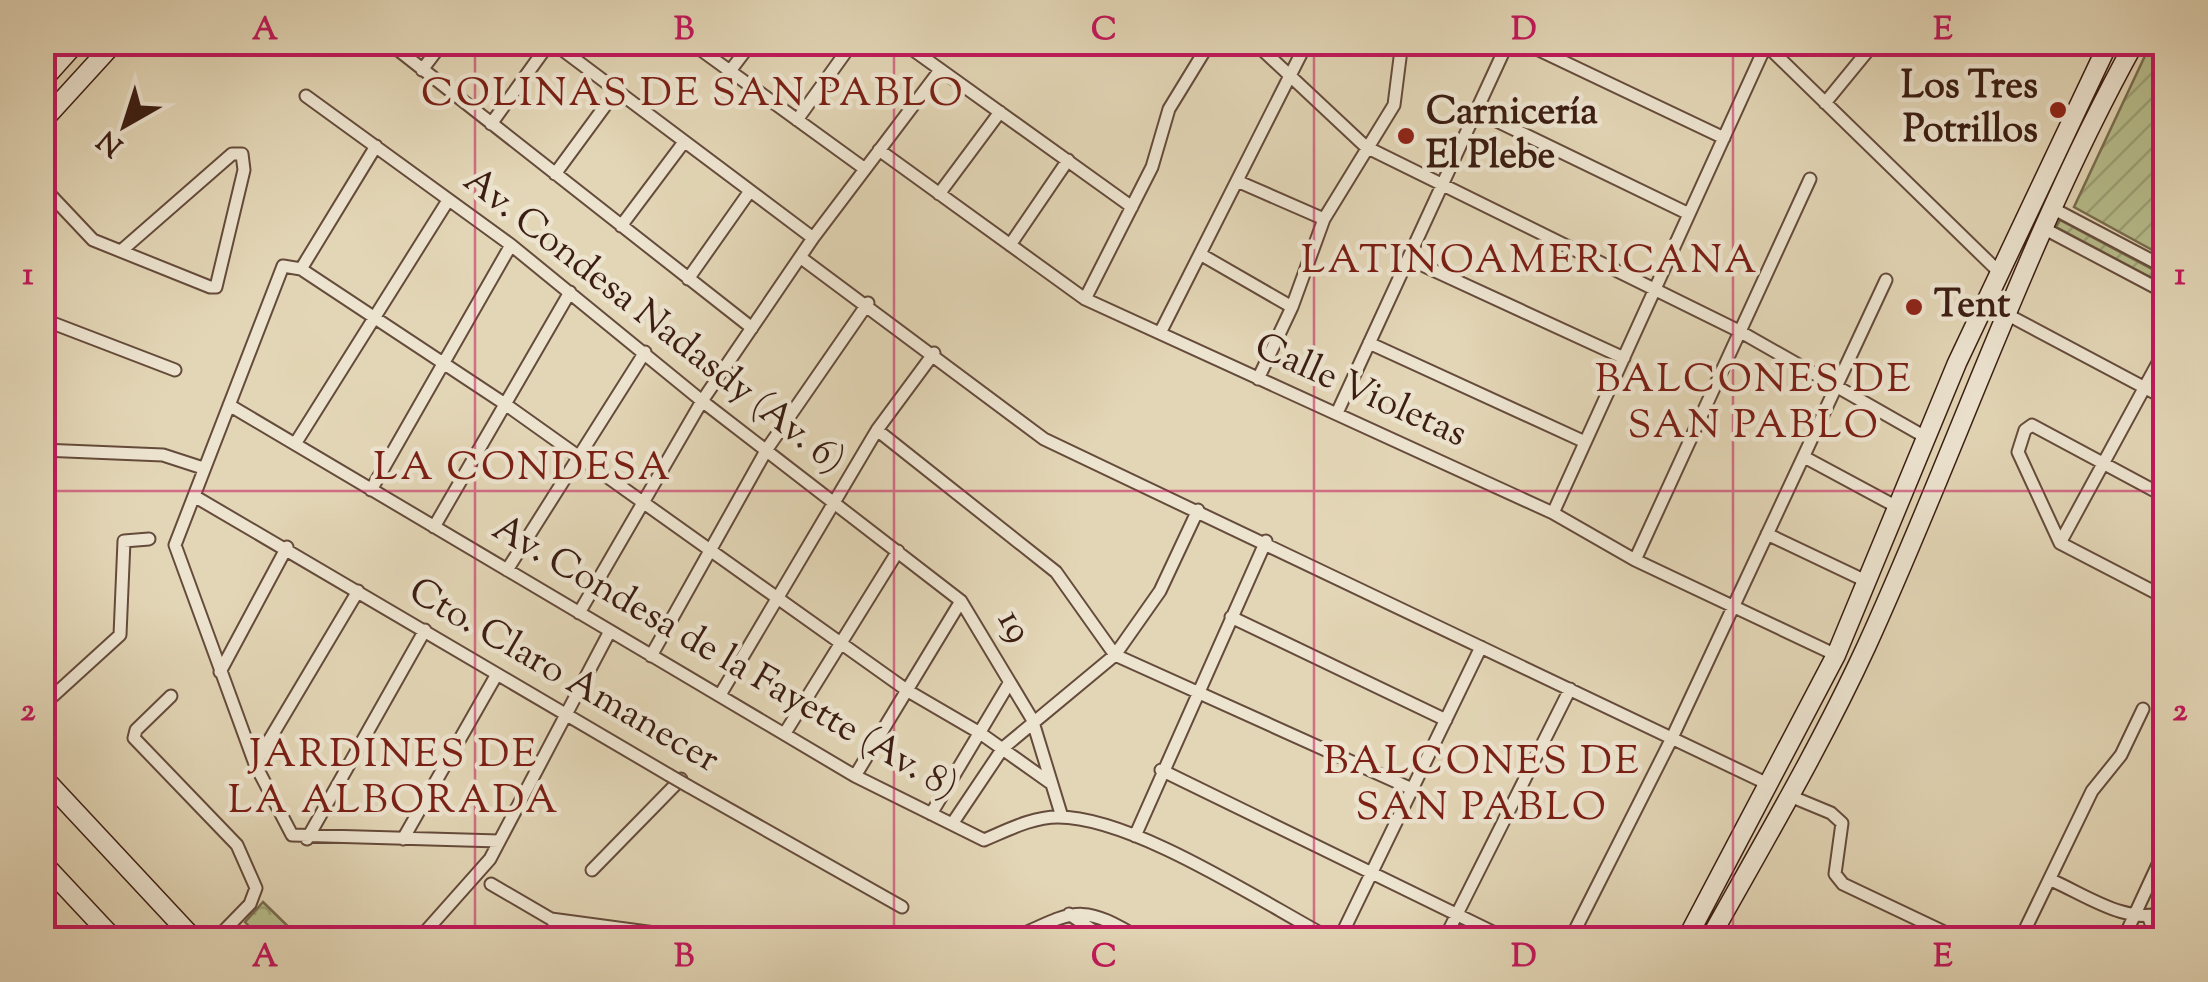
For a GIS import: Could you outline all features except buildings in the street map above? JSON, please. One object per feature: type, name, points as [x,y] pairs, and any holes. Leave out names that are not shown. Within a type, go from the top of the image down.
[{"type":"main road","points":[[42,81],[76,42]]},
{"type":"main road","points":[[42,122],[115,42]]},
{"type":"main road","points":[[1686,940],[1836,655],[1926,438],[2109,42]]},
{"type":"main road","points":[[1708,940],[1790,796],[1868,644],[2054,209],[2134,42]]},
{"type":"main road","points":[[1884,544],[1906,553]]},
{"type":"main road","points":[[42,776],[195,940]]},
{"type":"main road","points":[[42,862],[114,940]]},
{"type":"street","points":[[388,42],[752,328]]},
{"type":"street","points":[[422,70],[443,42]]},
{"type":"street","points":[[491,124],[551,42],[812,238]]},
{"type":"street","points":[[690,42],[864,169]]},
{"type":"street","points":[[730,71],[752,42]]},
{"type":"street","points":[[797,120],[853,42]]},
{"type":"street","points":[[902,42],[1132,207]]},
{"type":"street","points":[[1085,299],[1152,167],[1160,126],[1210,42]]},
{"type":"street","points":[[1254,42],[1368,148],[1739,332],[1926,438]]},
{"type":"street","points":[[1160,333],[1307,42]]},
{"type":"street","points":[[1258,379],[1292,306],[1324,219],[1394,105],[1402,42]]},
{"type":"street","points":[[1337,413],[1508,42]]},
{"type":"street","points":[[1522,42],[1724,138]]},
{"type":"street","points":[[1732,42],[1744,42]]},
{"type":"street","points":[[1825,103],[1875,42]]},
{"type":"street","points":[[1553,513],[1687,213],[1769,45],[2000,272]]},
{"type":"street","points":[[579,613],[702,401],[812,238],[940,70]]},
{"type":"street","points":[[555,174],[616,91]]},
{"type":"street","name":"Av. Condesa Nadasdy (Av. 6)","points":[[306,96],[511,245],[702,401],[961,600]]},
{"type":"street","points":[[1476,111],[1687,213]]},
{"type":"street","points":[[939,194],[1000,112]]},
{"type":"street","points":[[621,226],[684,142]]},
{"type":"street","points":[[301,269],[376,146]]},
{"type":"street","name":"Calle Violetas","points":[[879,150],[1085,299],[1553,513],[1635,560],[1836,655]]},
{"type":"street","points":[[42,186],[93,240],[120,251],[216,287],[244,170],[242,154],[232,154],[120,251]]},
{"type":"street","points":[[1010,245],[1068,160]]},
{"type":"street","points":[[1635,560],[1810,179]]},
{"type":"street","points":[[1238,181],[1324,219]]},
{"type":"street","points":[[688,279],[750,192]]},
{"type":"street","points":[[294,444],[447,202]]},
{"type":"street","points":[[2054,209],[2166,268]]},
{"type":"street","points":[[2046,229],[2166,293]]},
{"type":"street","points":[[371,490],[511,245]]},
{"type":"street","points":[[1200,254],[1292,306]]},
{"type":"street","points":[[800,257],[1044,439],[1266,541],[1770,785]]},
{"type":"street","points":[[1409,259],[1624,358]]},
{"type":"street","points":[[499,841],[306,839],[292,835],[255,764],[220,672],[174,545],[283,266],[301,269],[505,404],[908,691],[980,733],[1049,782]]},
{"type":"street","points":[[1570,940],[1671,740],[1886,280]]},
{"type":"street","points":[[434,527],[570,292]]},
{"type":"street","points":[[651,656],[767,449],[868,305]]},
{"type":"street","points":[[2008,316],[2166,400]]},
{"type":"street","points":[[42,320],[174,370]]},
{"type":"street","points":[[1369,344],[1585,442]]},
{"type":"street","points":[[2060,543],[2166,348]]},
{"type":"street","points":[[506,570],[645,352]]},
{"type":"street","points":[[720,695],[878,430],[934,354]]},
{"type":"street","name":"Av. Condesa de la Fayette (Av. 8)","points":[[229,405],[856,776],[984,840],[1020,825],[1062,817]]},
{"type":"street","points":[[2166,497],[2032,425],[2025,430],[2018,452],[2060,543],[2166,598]]},
{"type":"street","points":[[878,430],[1056,572],[1115,655],[1412,789]]},
{"type":"street","points":[[42,450],[163,456],[203,468]]},
{"type":"street","points":[[1806,458],[1900,508]]},
{"type":"street","name":"Cto. Claro Amanecer","points":[[194,496],[565,716],[902,907]]},
{"type":"street","points":[[952,824],[1003,748],[1032,719],[1115,655],[1160,591],[1198,510]]},
{"type":"street","points":[[1767,534],[1868,582]]},
{"type":"street","points":[[42,706],[120,635],[124,541],[150,538]]},
{"type":"street","points":[[1135,836],[1161,770],[1266,541]]},
{"type":"street","points":[[220,672],[287,548]]},
{"type":"street","points":[[785,733],[898,550]]},
{"type":"street","points":[[255,764],[358,592]]},
{"type":"street","points":[[856,776],[961,600]]},
{"type":"street","name":"19","points":[[961,600],[1008,685],[1032,719]]},
{"type":"street","points":[[1232,617],[1446,720]]},
{"type":"street","points":[[306,839],[425,630]]},
{"type":"street","points":[[418,940],[478,876],[610,632]]},
{"type":"street","points":[[1032,719],[1062,817],[1135,836],[1336,940],[1481,647]]},
{"type":"street","points":[[403,839],[498,674]]},
{"type":"street","points":[[932,814],[1008,685]]},
{"type":"street","points":[[1444,940],[1570,689]]},
{"type":"street","points":[[171,696],[136,730],[134,738],[237,844],[256,888],[250,904],[215,940]]},
{"type":"street","points":[[2020,940],[2092,791],[2121,755],[2143,709]]},
{"type":"street","points":[[964,758],[984,771]]},
{"type":"street","points":[[1161,770],[1510,940]]},
{"type":"street","points":[[592,870],[679,780]]},
{"type":"street","points":[[1790,796],[1830,813],[1842,823],[1843,844],[1836,874],[1843,884],[1960,940]]},
{"type":"street","points":[[2123,940],[2166,847]]},
{"type":"street","points":[[2052,880],[2134,917],[2149,918],[2166,912]]},
{"type":"street","points":[[490,884],[551,919],[569,940]]},
{"type":"street","points":[[1010,940],[1069,914],[1089,912],[1142,940]]},
{"type":"street","points":[[1069,914],[1106,940]]},
{"type":"street","points":[[2149,918],[2157,940]]},
{"type":"street","points":[[551,919],[707,940]]},
{"type":"green space","points":[[2151,43],[2165,43],[2165,257],[2074,207]]},
{"type":"green space","points":[[2060,220],[2165,276],[2165,285],[2056,227]]},
{"type":"green space","points":[[263,902],[301,939],[261,939],[245,922]]},
{"type":"place","name":"Los Tres Potrillos","points":[[2058,110]]},
{"type":"place","name":"Carnicería El Plebe","points":[[1406,136]]},
{"type":"place","name":"Tent","points":[[1914,307]]},
{"type":"district","name":"COLINAS DE SAN PABLO","points":[[693,95]]},
{"type":"district","name":"LATINOAMERICANA","points":[[1530,262]]},
{"type":"district","name":"BALCONES DE SAN PABLO","points":[[1754,404]]},
{"type":"district","name":"LA CONDESA","points":[[523,469]]},
{"type":"district","name":"JARDINES DE LA ALBORADA","points":[[394,779]]},
{"type":"district","name":"BALCONES DE SAN PABLO","points":[[1482,786]]}]
